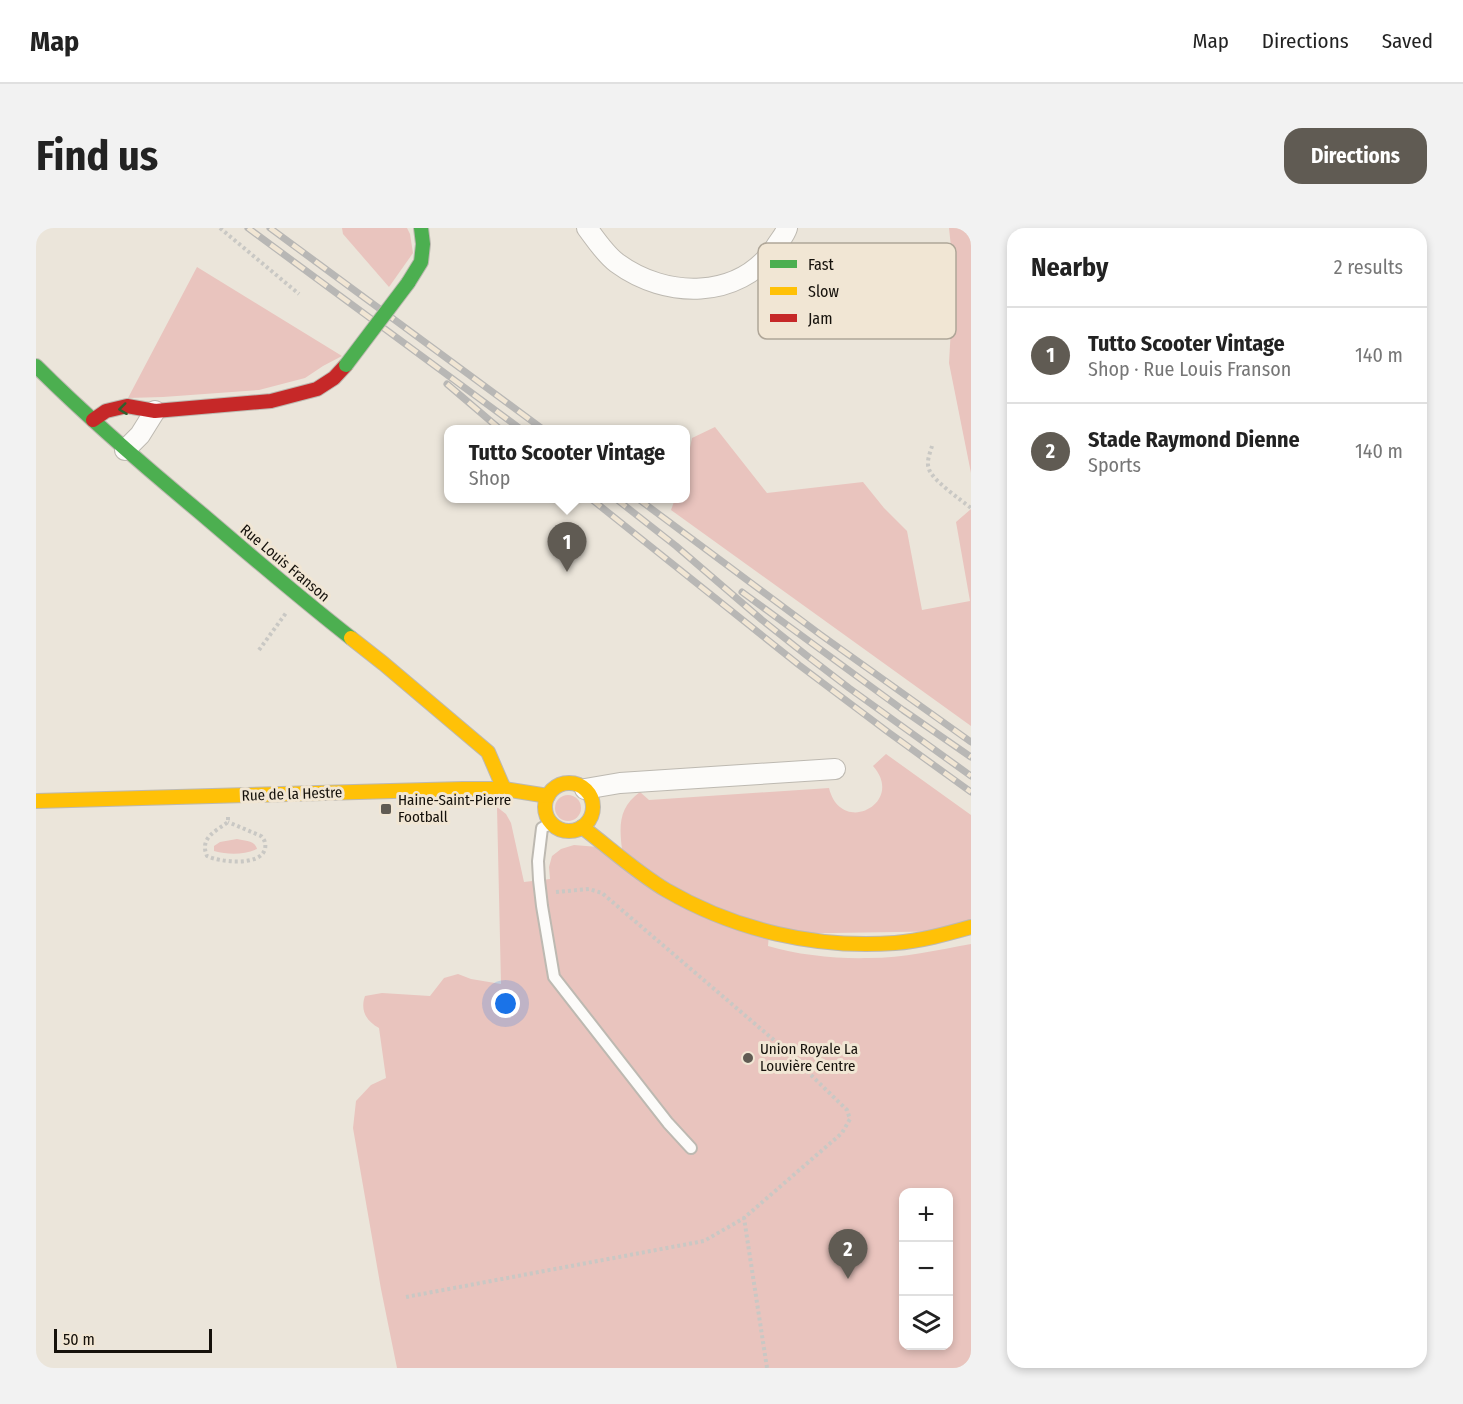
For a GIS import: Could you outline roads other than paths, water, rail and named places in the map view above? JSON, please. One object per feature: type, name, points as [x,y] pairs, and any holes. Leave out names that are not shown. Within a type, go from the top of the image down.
[{"type":"street","points":[[93,420],[106,411],[128,406],[155,411],[271,401],[316,389],[334,378],[346,365],[408,283],[421,262],[423,244],[421,228]]},
{"type":"street","points":[[587,228],[603,250],[616,262],[634,274],[674,288],[711,288],[735,281],[758,266]]},
{"type":"street","points":[[778,243],[788,228]]},
{"type":"street","name":"Rue Louis Franson","points":[[36,366],[125,450],[488,752],[504,789]]},
{"type":"street","points":[[125,450],[140,435],[155,411]]},
{"type":"street","points":[[585,789],[620,783],[835,769]]},
{"type":"street","points":[[566,784],[577,785],[585,789],[593,804],[589,821],[576,830],[563,830],[552,823],[545,806],[548,796],[557,787],[566,784]]},
{"type":"street","name":"Rue de la Hestre","points":[[36,801],[504,789],[548,796]]},
{"type":"street","points":[[582,827],[646,877],[678,897],[721,916],[769,933],[810,942],[880,945],[919,940],[971,927]]},
{"type":"lane","points":[[552,823],[542,828],[538,861],[540,894],[554,977],[668,1123],[691,1148]]},
{"type":"railway","points":[[248,228],[515,425]]},
{"type":"railway","points":[[270,228],[537,425]]},
{"type":"railway","points":[[447,384],[495,425]]},
{"type":"railway","points":[[596,503],[799,665],[971,792]]},
{"type":"railway","points":[[621,503],[806,655],[971,776]]},
{"type":"railway","points":[[644,503],[821,635],[971,742]]},
{"type":"railway","points":[[742,592],[971,757]]},
{"type":"place","name":"Tutto Scooter Vintage","points":[[567,572]]},
{"type":"place","name":"Haine-Saint-Pierre Football","points":[[386,809]]},
{"type":"place","name":"Union Royale La Louvière Centre","points":[[748,1058]]},
{"type":"place","name":"Stade Raymond Dienne","points":[[848,1279]]}]
